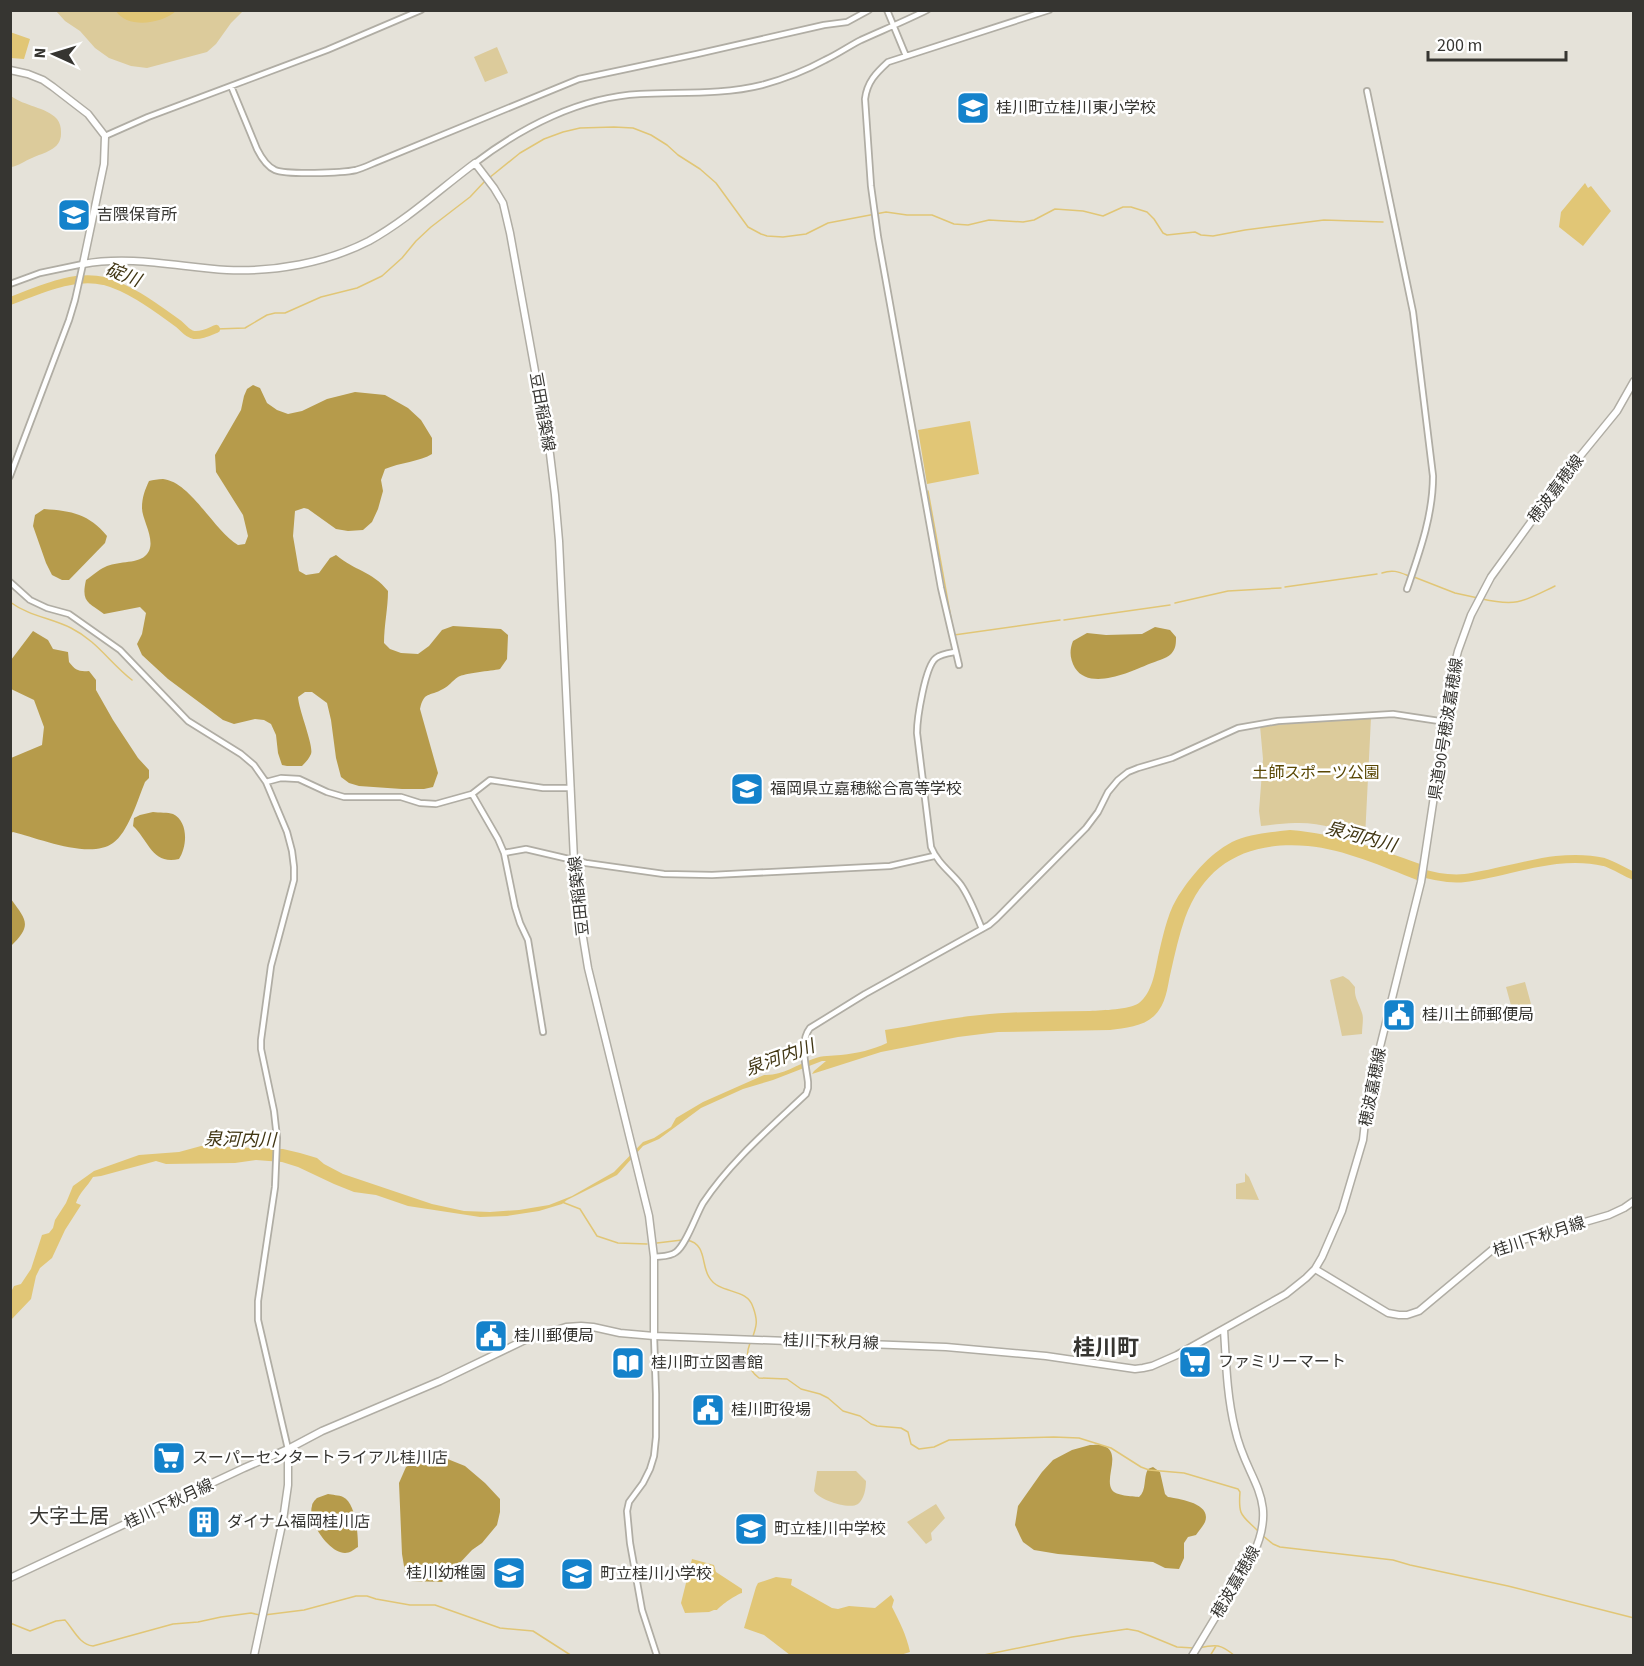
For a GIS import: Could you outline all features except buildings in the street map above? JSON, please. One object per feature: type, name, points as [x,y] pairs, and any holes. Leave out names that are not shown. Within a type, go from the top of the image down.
[{"type":"main road","points":[[10,70],[43,80],[88,114],[105,136],[104,164],[82,268],[104,261],[134,261],[250,270],[286,267],[318,260],[369,241],[394,225],[475,163]]},
{"type":"main road","name":"豆田稲築線","points":[[475,163],[503,203],[541,403],[555,495],[559,541],[574,860],[579,913],[588,968],[649,1216],[654,1257],[654,1336]]},
{"type":"main road","name":"穂波嘉穂線","points":[[1479,597],[1568,471],[1617,411],[1634,381]]},
{"type":"main road","name":"県道90号穂波嘉穂線","points":[[1424,864],[1453,671],[1458,651],[1479,597]]},
{"type":"main road","name":"穂波嘉穂線","points":[[1315,1269],[1336,1225],[1360,1151],[1366,1125],[1368,1095],[1424,864]]},
{"type":"main road","name":"桂川下秋月線","points":[[10,1578],[322,1431],[440,1381],[508,1347],[566,1327],[593,1327],[620,1333],[654,1336],[946,1347],[1046,1356],[1135,1368],[1152,1366],[1286,1294],[1315,1269],[1388,1313],[1399,1315],[1414,1313],[1430,1303],[1492,1250],[1609,1215],[1634,1201]]},
{"type":"main road","name":"穂波嘉穂線","points":[[1192,1656],[1254,1555],[1263,1530],[1262,1496],[1239,1444],[1230,1407],[1224,1329]]},
{"type":"main road","points":[[254,1656],[283,1520],[288,1485],[288,1449]]},
{"type":"street","points":[[105,136],[148,117],[327,50],[421,10]]},
{"type":"street","points":[[231,86],[257,149],[270,167],[283,172],[356,170],[579,79],[824,25],[847,22],[869,10]]},
{"type":"street","points":[[887,10],[906,56]]},
{"type":"street","points":[[475,163],[500,144],[561,113],[592,103],[631,95],[714,93],[765,84],[799,73],[927,10]]},
{"type":"street","points":[[958,665],[941,588],[878,237],[871,186],[866,92],[876,74],[888,62],[1049,10]]},
{"type":"street","points":[[1367,91],[1413,312],[1433,476],[1429,520],[1407,589]]},
{"type":"street","points":[[10,284],[45,272],[82,268],[69,320],[10,476]]},
{"type":"street","points":[[10,582],[30,600],[69,614],[120,650],[188,721],[242,754],[254,765],[266,782],[287,832],[292,851],[294,880],[271,966],[261,1040],[277,1141],[276,1175],[258,1301],[258,1320],[288,1449]]},
{"type":"street","points":[[955,652],[940,656],[932,663],[917,717],[917,733],[928,834],[934,856],[967,894],[982,929]]},
{"type":"street","points":[[654,1257],[669,1256],[677,1252],[701,1206],[726,1173],[806,1094],[808,1079],[804,1042],[813,1026],[982,929],[997,918],[1086,828],[1118,780],[1128,772],[1172,758],[1238,728],[1264,722],[1393,714],[1446,722]]},
{"type":"street","points":[[266,782],[281,778],[299,779],[344,797],[401,797],[420,803],[436,804],[472,794],[490,780],[543,788],[571,788]]},
{"type":"street","points":[[472,794],[504,853],[520,923],[528,940],[543,1032]]},
{"type":"street","points":[[504,853],[526,849],[574,860],[664,874],[712,875],[890,866],[934,856]]},
{"type":"street","points":[[654,1336],[656,1369],[654,1456],[643,1483],[629,1502],[627,1511],[630,1543],[642,1610],[657,1656]]},
{"type":"green space","points":[[56,11],[243,11],[207,52],[147,68],[131,66],[109,58],[95,48],[80,31],[65,21]]},
{"type":"green space","points":[[497,47],[508,73],[485,82],[474,57]]},
{"type":"green space","points":[[11,96],[57,119],[61,127],[61,138],[51,150],[11,167]]},
{"type":"green space","name":"土師スポーツ公園","points":[[1371,718],[1365,838],[1322,825],[1291,823],[1261,826],[1259,811],[1263,759],[1260,726]]},
{"type":"green space","points":[[1343,976],[1355,987],[1363,1015],[1362,1034],[1342,1036],[1330,980]]},
{"type":"green space","points":[[1525,982],[1531,1004],[1512,1009],[1506,987]]},
{"type":"green space","points":[[1245,1173],[1259,1200],[1236,1199],[1236,1184],[1245,1182]]},
{"type":"green space","points":[[817,1471],[856,1471],[866,1481],[862,1499],[854,1506],[848,1506],[822,1498],[814,1491]]},
{"type":"green space","points":[[936,1504],[945,1518],[931,1533],[932,1540],[926,1544],[907,1522]]},
{"type":"shaded area","points":[[116,11],[176,11],[162,19],[145,23],[128,20]]},
{"type":"shaded area","points":[[10,32],[30,39],[24,59],[11,58]]},
{"type":"shaded area","points":[[1585,183],[1588,188],[1591,186],[1611,211],[1583,246],[1559,227],[1561,212]]},
{"type":"shaded area","points":[[253,385],[260,388],[267,403],[288,414],[302,411],[327,399],[355,392],[385,395],[408,408],[421,420],[432,438],[432,454],[385,469],[381,480],[383,491],[378,509],[372,522],[363,530],[336,529],[304,508],[295,511],[293,536],[299,571],[306,575],[319,573],[330,558],[336,555],[382,584],[388,591],[384,643],[390,649],[401,653],[418,654],[429,646],[442,630],[453,626],[501,629],[508,635],[507,659],[500,669],[461,676],[445,688],[423,699],[420,709],[438,773],[433,787],[402,789],[359,786],[341,777],[327,703],[312,692],[305,692],[298,697],[311,754],[302,766],[282,765],[276,735],[271,724],[255,719],[234,724],[223,720],[168,679],[142,655],[137,644],[142,634],[146,613],[140,607],[104,614],[90,604],[85,597],[86,580],[97,571],[110,565],[141,559],[149,551],[149,532],[142,508],[149,481],[163,479],[173,482],[193,498],[229,538],[238,545],[245,544],[248,536],[243,515],[216,472],[215,455],[241,410],[247,389]]},
{"type":"shaded area","points":[[970,421],[979,474],[927,484],[918,430]]},
{"type":"shaded area","points":[[44,509],[63,511],[87,518],[107,536],[105,543],[69,580],[62,580],[52,575],[46,563],[33,526],[35,515]]},
{"type":"shaded area","points":[[1155,627],[1170,630],[1176,637],[1174,650],[1164,659],[1121,675],[1100,679],[1082,675],[1073,665],[1071,652],[1073,641],[1087,633],[1142,634]]},
{"type":"shaded area","points":[[33,631],[48,640],[53,649],[68,652],[69,662],[75,669],[89,671],[96,680],[96,690],[113,720],[138,758],[149,770],[149,778],[145,782],[123,832],[113,843],[103,848],[78,849],[11,833],[11,758],[42,745],[44,727],[34,700],[11,689],[11,660]]},
{"type":"shaded area","points":[[153,812],[173,814],[182,823],[185,842],[179,859],[170,860],[157,855],[133,826],[134,818]]},
{"type":"shaded area","points":[[1290,830],[1340,838],[1420,864],[1417,880],[1363,859],[1321,848],[1287,845],[1249,852],[1218,869],[1194,898],[1181,931],[1164,1001],[1150,1020],[1130,1027],[1110,1030],[998,1032],[958,1037],[881,1052],[812,1074],[826,1061],[822,1061],[743,1089],[701,1108],[659,1139],[643,1146],[617,1175],[562,1204],[539,1211],[480,1217],[408,1206],[376,1195],[354,1192],[282,1162],[256,1160],[235,1163],[166,1164],[156,1161],[93,1177],[77,1199],[76,1203],[81,1205],[65,1230],[52,1258],[40,1268],[31,1299],[11,1320],[11,1292],[14,1286],[21,1284],[31,1269],[42,1235],[49,1233],[53,1228],[73,1186],[94,1171],[139,1155],[179,1152],[201,1146],[283,1149],[317,1158],[343,1174],[432,1204],[464,1211],[519,1210],[549,1205],[572,1196],[614,1172],[643,1142],[671,1127],[676,1118],[703,1102],[764,1075],[783,1072],[817,1058],[859,1052],[887,1043],[885,1030],[980,1015],[1102,1010],[1123,1008],[1139,1003],[1150,988],[1173,906],[1200,867],[1215,853],[1239,839]]},
{"type":"shaded area","points":[[11,899],[25,923],[22,933],[11,946]]},
{"type":"shaded area","points":[[1090,1445],[1103,1445],[1112,1454],[1110,1485],[1114,1492],[1139,1497],[1143,1491],[1148,1469],[1153,1467],[1160,1472],[1165,1494],[1168,1497],[1193,1503],[1204,1510],[1205,1522],[1196,1535],[1188,1537],[1184,1543],[1184,1558],[1179,1569],[1165,1568],[1153,1562],[1034,1550],[1023,1542],[1015,1525],[1018,1506],[1053,1460],[1072,1450]]},
{"type":"shaded area","points":[[425,1457],[445,1458],[465,1466],[500,1499],[497,1525],[442,1582],[412,1581],[405,1572],[402,1554],[399,1483],[406,1467]]},
{"type":"shaded area","points":[[328,1494],[343,1497],[353,1512],[357,1527],[358,1547],[345,1553],[332,1548],[326,1542],[313,1520],[311,1512],[313,1503],[317,1498]]},
{"type":"shaded area","points":[[692,1559],[714,1565],[716,1572],[742,1589],[742,1593],[717,1610],[685,1613],[681,1603]]},
{"type":"shaded area","points":[[776,1577],[792,1579],[791,1585],[832,1608],[838,1609],[849,1606],[875,1608],[891,1595],[894,1600],[892,1607],[905,1634],[910,1652],[897,1656],[790,1655],[764,1635],[744,1628],[758,1583]]},
{"type":"waterway","points":[[489,178],[520,153],[544,139],[580,128],[614,127],[633,128],[667,145],[716,183],[748,227],[767,236],[783,237],[806,234],[828,223],[886,212],[932,215],[954,224],[968,225],[989,220],[1023,222],[1034,220],[1055,209],[1083,211],[1103,216],[1123,207],[1131,207],[1147,212],[1167,235],[1195,232],[1213,236],[1324,220],[1383,222]]},
{"type":"waterway","points":[[216,329],[245,328],[267,315],[285,313],[321,297],[357,288],[382,276],[431,227],[470,197],[485,181]]},
{"type":"waterway","name":"碇川","points":[[10,301],[68,281],[92,279],[123,288],[191,334],[203,334],[216,329]]},
{"type":"waterway","points":[[928,491],[954,635],[1060,620]]},
{"type":"waterway","points":[[1382,573],[1393,571],[1409,576]]},
{"type":"waterway","points":[[1285,587],[1377,574]]},
{"type":"waterway","points":[[1414,577],[1455,593],[1478,598]]},
{"type":"waterway","points":[[1482,599],[1504,602],[1520,601],[1555,586]]},
{"type":"waterway","points":[[1175,603],[1228,591],[1281,588]]},
{"type":"waterway","points":[[10,602],[25,611],[80,633],[132,680]]},
{"type":"waterway","points":[[1064,620],[1170,605]]},
{"type":"waterway","name":"泉河内川","points":[[1415,871],[1440,877],[1459,878],[1551,861],[1586,859],[1608,863],[1634,876]]},
{"type":"waterway","points":[[562,1202],[580,1209],[597,1236],[618,1243],[647,1244]]},
{"type":"waterway","points":[[657,1243],[682,1240]]},
{"type":"waterway","points":[[687,1240],[693,1242],[701,1250],[707,1272],[714,1283],[739,1293],[750,1301],[756,1320],[752,1339]]},
{"type":"waterway","points":[[750,1343],[748,1362],[752,1371],[759,1378],[787,1379],[801,1389],[828,1398],[843,1411],[860,1416],[871,1424],[901,1428],[908,1432],[911,1444],[919,1449],[934,1447],[949,1440],[1079,1438],[1111,1448],[1149,1470],[1184,1473],[1238,1489],[1242,1515],[1259,1532]]},
{"type":"waterway","points":[[1262,1535],[1280,1547],[1393,1560],[1634,1618]]},
{"type":"waterway","points":[[264,1615],[304,1610],[356,1596],[367,1596],[410,1605],[435,1605],[500,1628],[533,1631],[572,1656]]},
{"type":"waterway","points":[[10,1623],[30,1631],[65,1620],[80,1640],[93,1646],[173,1624],[251,1613],[260,1615]]},
{"type":"waterway","points":[[979,1656],[1072,1637],[1127,1629],[1138,1631],[1177,1647],[1194,1648]]},
{"type":"waterway","points":[[1210,1656],[1216,1646]]},
{"type":"waterway","points":[[1199,1648],[1218,1646],[1235,1656]]},
{"type":"place","name":"桂川町立桂川東小学校","points":[[973,108]]},
{"type":"place","name":"吉隈保育所","points":[[74,215]]},
{"type":"place","name":"福岡県立嘉穂総合高等学校","points":[[747,789]]},
{"type":"place","name":"桂川土師郵便局","points":[[1399,1015]]},
{"type":"place","name":"桂川郵便局","points":[[491,1336]]},
{"type":"place","name":"ファミリーマート","points":[[1195,1362]]},
{"type":"place","name":"桂川町立図書館","points":[[628,1363]]},
{"type":"place","name":"桂川町役場","points":[[708,1410]]},
{"type":"place","name":"スーパーセンタートライアル桂川店","points":[[169,1458]]},
{"type":"place","name":"ダイナム福岡桂川店","points":[[204,1522]]},
{"type":"place","name":"町立桂川中学校","points":[[751,1529]]},
{"type":"place","name":"桂川幼稚園","points":[[509,1573]]},
{"type":"place","name":"町立桂川小学校","points":[[577,1574]]},
{"type":"district","name":"桂川町","points":[[1106,1348]]},
{"type":"district","name":"大字土居","points":[[69,1517]]}]
